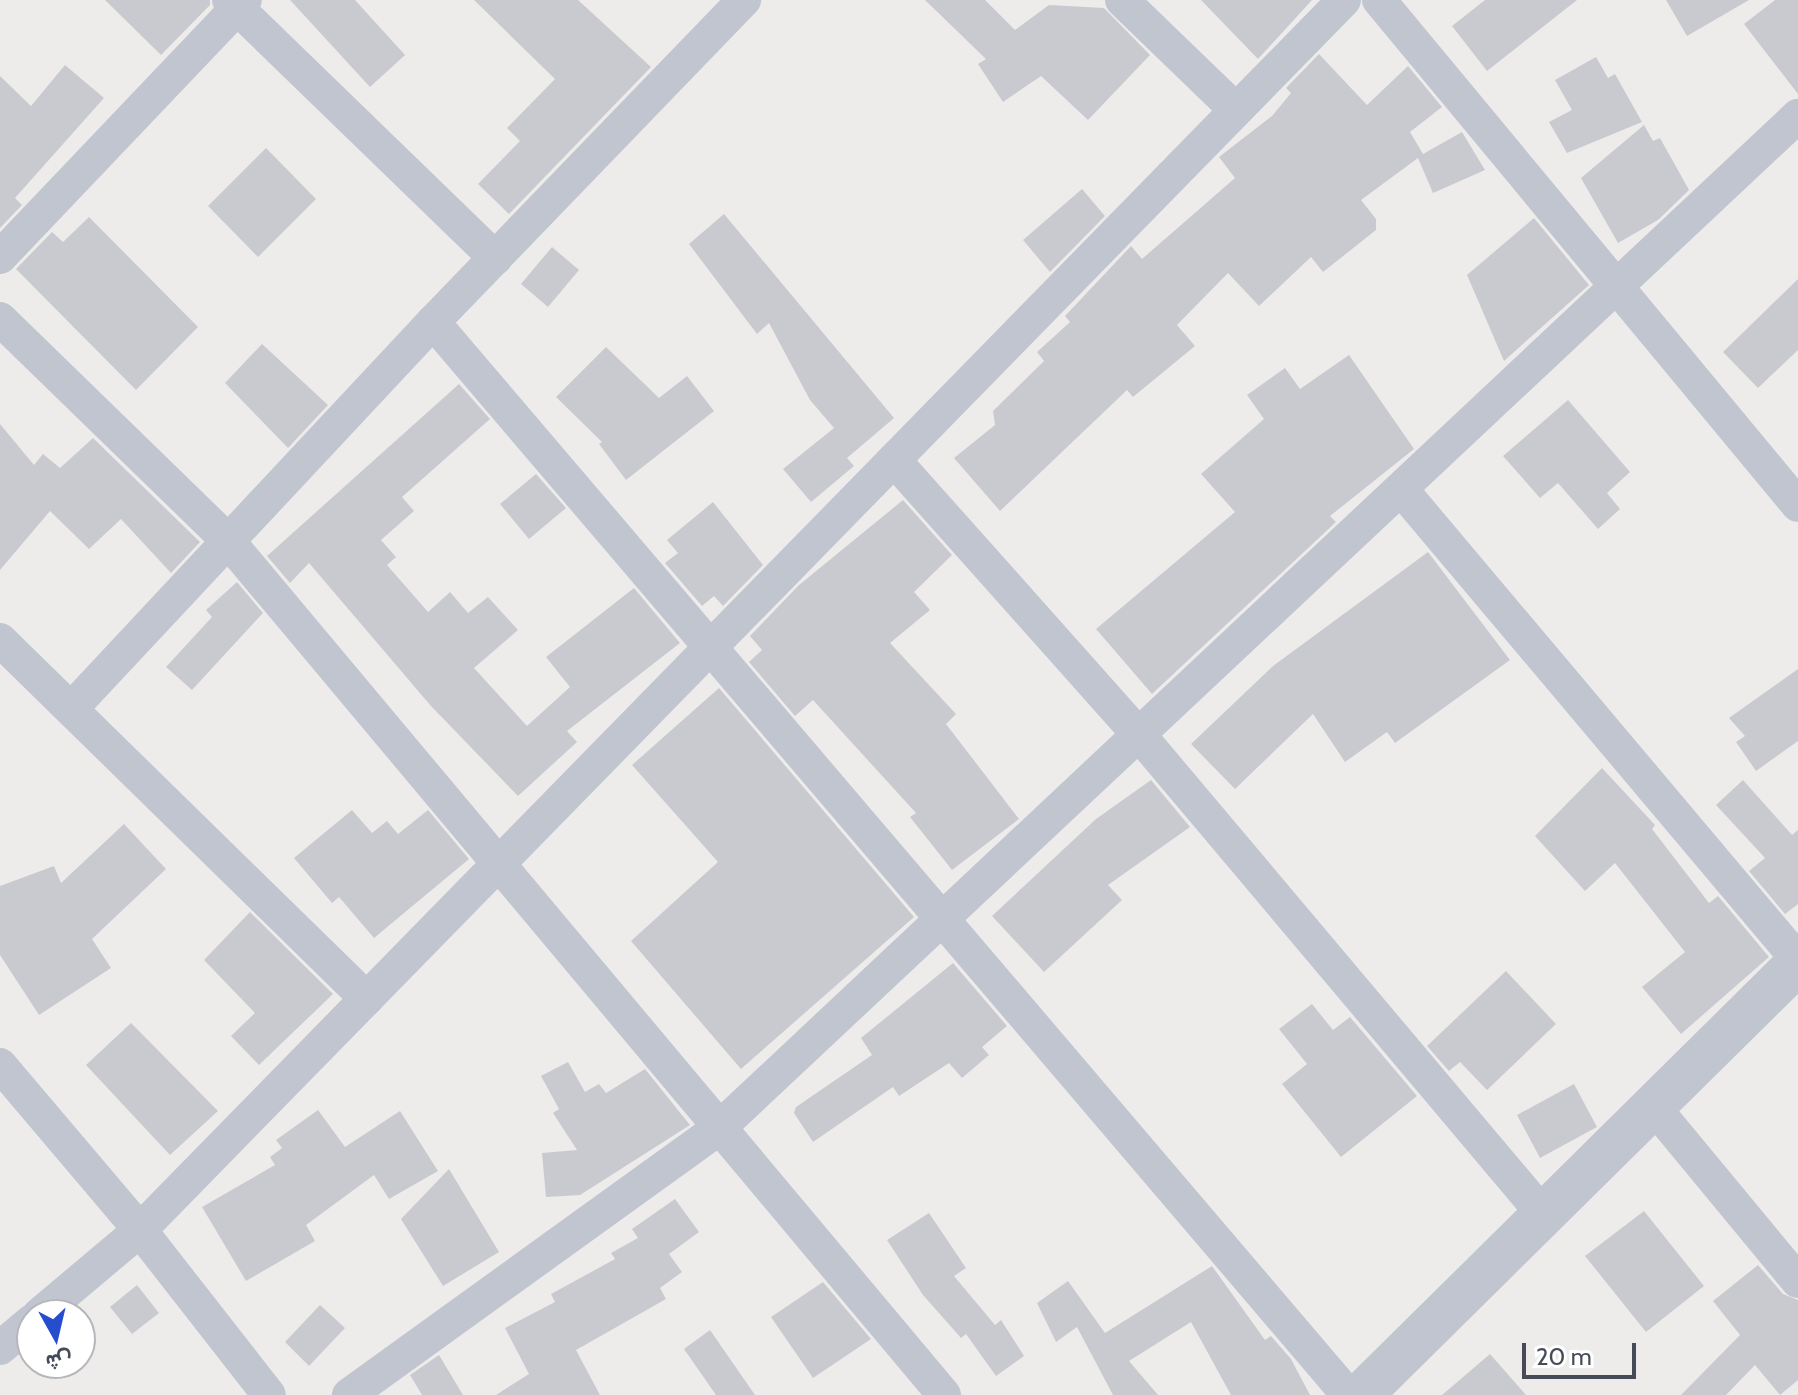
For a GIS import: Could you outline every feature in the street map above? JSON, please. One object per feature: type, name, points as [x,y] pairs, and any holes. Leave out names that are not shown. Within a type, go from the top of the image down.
[{"type":"street","points":[[71,709],[433,322],[744,0]]},
{"type":"street","points":[[1122,0],[1236,110]]},
{"type":"street","points":[[58,1299],[140,1230],[1344,0]]},
{"type":"street","points":[[1379,0],[1798,505]]},
{"type":"street","points":[[0,257],[237,3],[495,258]]},
{"type":"street","points":[[349,1395],[718,1129],[942,918],[1141,737],[1798,116]]},
{"type":"street","points":[[0,319],[229,542],[944,1395]]},
{"type":"street","points":[[433,322],[1348,1395]]},
{"type":"street","points":[[894,460],[1141,737],[1543,1214]]},
{"type":"street","points":[[1361,1395],[1798,961],[1401,489]]},
{"type":"street","points":[[0,640],[367,999]]},
{"type":"street","points":[[0,1065],[140,1230],[269,1395]]},
{"type":"street","points":[[1653,1106],[1798,1281]]},
{"type":"street","points":[[0,1348],[16,1334]]},
{"type":"building","points":[[105,0],[210,0],[210,5],[161,55]]},
{"type":"building","points":[[290,0],[355,0],[405,55],[370,87]]},
{"type":"building","points":[[474,0],[578,0],[651,67],[509,214],[478,184],[520,141],[507,128],[555,79]]},
{"type":"building","points":[[925,0],[985,0],[1015,30],[1049,5],[1104,8],[1150,55],[1088,120],[1041,76],[1003,102],[978,64],[986,59]]},
{"type":"building","points":[[1201,0],[1312,0],[1258,59]]},
{"type":"building","points":[[1485,0],[1577,0],[1487,71],[1452,26]]},
{"type":"building","points":[[1666,0],[1749,0],[1687,36]]},
{"type":"building","points":[[1775,0],[1798,0],[1798,94],[1744,24]]},
{"type":"building","points":[[1319,54],[1367,105],[1408,66],[1442,107],[1410,132],[1423,154],[1462,132],[1485,170],[1433,193],[1418,158],[1361,200],[1376,219],[1376,230],[1323,272],[1311,257],[1259,306],[1228,273],[1177,325],[1195,346],[1133,397],[1127,390],[1000,511],[954,458],[995,425],[993,411],[1044,361],[1037,352],[1070,322],[1065,316],[1131,246],[1142,259],[1235,178],[1219,157],[1272,116],[1291,93],[1286,88]]},
{"type":"building","points":[[1596,57],[1608,78],[1615,74],[1642,122],[1567,153],[1549,122],[1572,110],[1555,80]]},
{"type":"building","points":[[65,65],[104,98],[15,198],[22,205],[0,228],[0,76],[31,106]]},
{"type":"building","points":[[1644,125],[1653,141],[1660,138],[1689,190],[1658,220],[1618,243],[1581,178]]},
{"type":"building","points":[[266,148],[316,199],[258,257],[208,206]]},
{"type":"building","points":[[1082,189],[1105,216],[1050,272],[1023,240]]},
{"type":"building","points":[[724,214],[894,418],[847,458],[854,466],[811,502],[783,469],[834,428],[810,400],[769,323],[757,334],[689,244]]},
{"type":"building","points":[[89,217],[198,327],[136,390],[16,269],[52,232],[63,242]]},
{"type":"building","points":[[1534,218],[1589,285],[1504,361],[1467,275]]},
{"type":"building","points":[[552,247],[579,270],[548,307],[521,284]]},
{"type":"building","points":[[1798,279],[1798,350],[1758,388],[1723,352]]},
{"type":"building","points":[[262,344],[328,405],[288,448],[225,383]]},
{"type":"building","points":[[606,347],[659,398],[687,376],[714,411],[626,480],[599,444],[602,442],[556,397]]},
{"type":"building","points":[[1349,355],[1414,449],[1330,516],[1336,522],[1152,694],[1096,629],[1235,512],[1201,474],[1264,419],[1247,395],[1285,368],[1300,389]]},
{"type":"building","points":[[459,384],[490,419],[402,497],[414,511],[381,540],[396,557],[387,565],[428,612],[450,592],[468,613],[488,597],[518,630],[474,668],[527,726],[570,687],[546,657],[634,588],[680,643],[567,731],[577,742],[518,796],[431,706],[309,563],[290,583],[267,556]]},
{"type":"building","points":[[1568,400],[1630,472],[1607,493],[1620,509],[1598,529],[1558,483],[1540,498],[1503,456]]},
{"type":"building","points":[[0,424],[34,465],[43,454],[60,468],[93,438],[200,542],[171,573],[121,519],[89,549],[50,511],[0,570]]},
{"type":"building","points":[[536,474],[566,508],[529,539],[500,504]]},
{"type":"building","points":[[903,500],[952,555],[914,592],[930,610],[890,643],[956,714],[946,724],[1019,819],[952,870],[910,817],[916,813],[813,700],[795,716],[749,662],[762,650],[750,636],[799,585]]},
{"type":"building","points":[[713,502],[763,565],[723,606],[714,596],[702,606],[665,563],[678,553],[667,540]]},
{"type":"building","points":[[1428,552],[1510,660],[1395,743],[1387,732],[1345,762],[1313,714],[1235,789],[1191,744],[1273,666]]},
{"type":"building","points":[[237,582],[263,613],[192,690],[166,667],[212,617],[206,610]]},
{"type":"building","points":[[1798,669],[1798,741],[1756,771],[1736,742],[1745,736],[1729,718]]},
{"type":"building","points":[[719,688],[914,917],[741,1069],[631,941],[718,862],[632,765]]},
{"type":"building","points":[[1602,768],[1655,825],[1652,829],[1709,903],[1718,896],[1769,957],[1681,1034],[1642,987],[1685,952],[1615,863],[1585,891],[1535,836]]},
{"type":"building","points":[[1151,780],[1190,827],[1108,885],[1122,900],[1044,972],[992,916],[1096,819]]},
{"type":"building","points":[[1743,780],[1792,835],[1798,830],[1798,904],[1785,914],[1749,871],[1765,858],[1716,805]]},
{"type":"building","points":[[352,810],[372,833],[387,821],[398,834],[428,810],[469,859],[374,938],[339,897],[332,903],[294,858]]},
{"type":"building","points":[[124,824],[166,869],[92,939],[111,968],[39,1015],[0,955],[0,886],[54,866],[61,883]]},
{"type":"building","points":[[250,912],[333,994],[259,1065],[231,1036],[255,1013],[204,960]]},
{"type":"building","points":[[953,963],[1007,1026],[982,1047],[989,1055],[962,1078],[949,1063],[899,1096],[893,1087],[813,1142],[794,1113],[796,1107],[872,1055],[861,1038]]},
{"type":"building","points":[[1506,971],[1556,1024],[1487,1090],[1460,1062],[1449,1071],[1427,1046]]},
{"type":"building","points":[[1312,1004],[1333,1030],[1350,1017],[1417,1096],[1341,1157],[1282,1084],[1307,1064],[1279,1029]]},
{"type":"building","points":[[131,1023],[218,1111],[170,1155],[86,1065]]},
{"type":"building","points":[[568,1062],[585,1092],[599,1084],[606,1093],[645,1069],[690,1125],[580,1195],[546,1197],[542,1153],[577,1150],[553,1113],[559,1109],[541,1076]]},
{"type":"building","points":[[1574,1084],[1597,1127],[1540,1158],[1517,1115]]},
{"type":"building","points":[[318,1110],[345,1147],[400,1111],[438,1171],[389,1199],[374,1175],[306,1225],[315,1241],[246,1281],[202,1207],[275,1165],[270,1157],[282,1148],[276,1140]]},
{"type":"building","points":[[449,1169],[499,1252],[443,1286],[401,1219]]},
{"type":"building","points":[[675,1199],[699,1232],[669,1254],[682,1272],[660,1288],[666,1299],[576,1350],[600,1395],[496,1395],[529,1374],[505,1328],[555,1302],[551,1294],[615,1259],[611,1253],[638,1238],[632,1229]]},
{"type":"building","points":[[1644,1211],[1704,1286],[1646,1332],[1585,1256]]},
{"type":"building","points":[[929,1213],[966,1268],[954,1276],[995,1325],[1001,1320],[1024,1356],[996,1376],[966,1334],[961,1338],[923,1295],[887,1240]]},
{"type":"building","points":[[1758,1265],[1783,1294],[1798,1300],[1798,1380],[1780,1395],[1755,1365],[1726,1395],[1681,1395],[1740,1335],[1713,1301]]},
{"type":"building","points":[[1212,1266],[1265,1340],[1271,1336],[1291,1359],[1310,1395],[1231,1395],[1191,1322],[1129,1361],[1158,1395],[1113,1395],[1077,1327],[1056,1342],[1037,1303],[1068,1281],[1105,1333]]},
{"type":"building","points":[[823,1282],[871,1339],[813,1378],[771,1317]]},
{"type":"building","points":[[137,1285],[159,1313],[132,1334],[110,1307]]},
{"type":"building","points":[[320,1305],[345,1328],[309,1366],[285,1342]]},
{"type":"building","points":[[710,1330],[755,1395],[716,1395],[684,1349]]},
{"type":"building","points":[[1490,1354],[1526,1395],[1442,1395]]},
{"type":"building","points":[[439,1355],[463,1395],[422,1395],[410,1375]]}]
